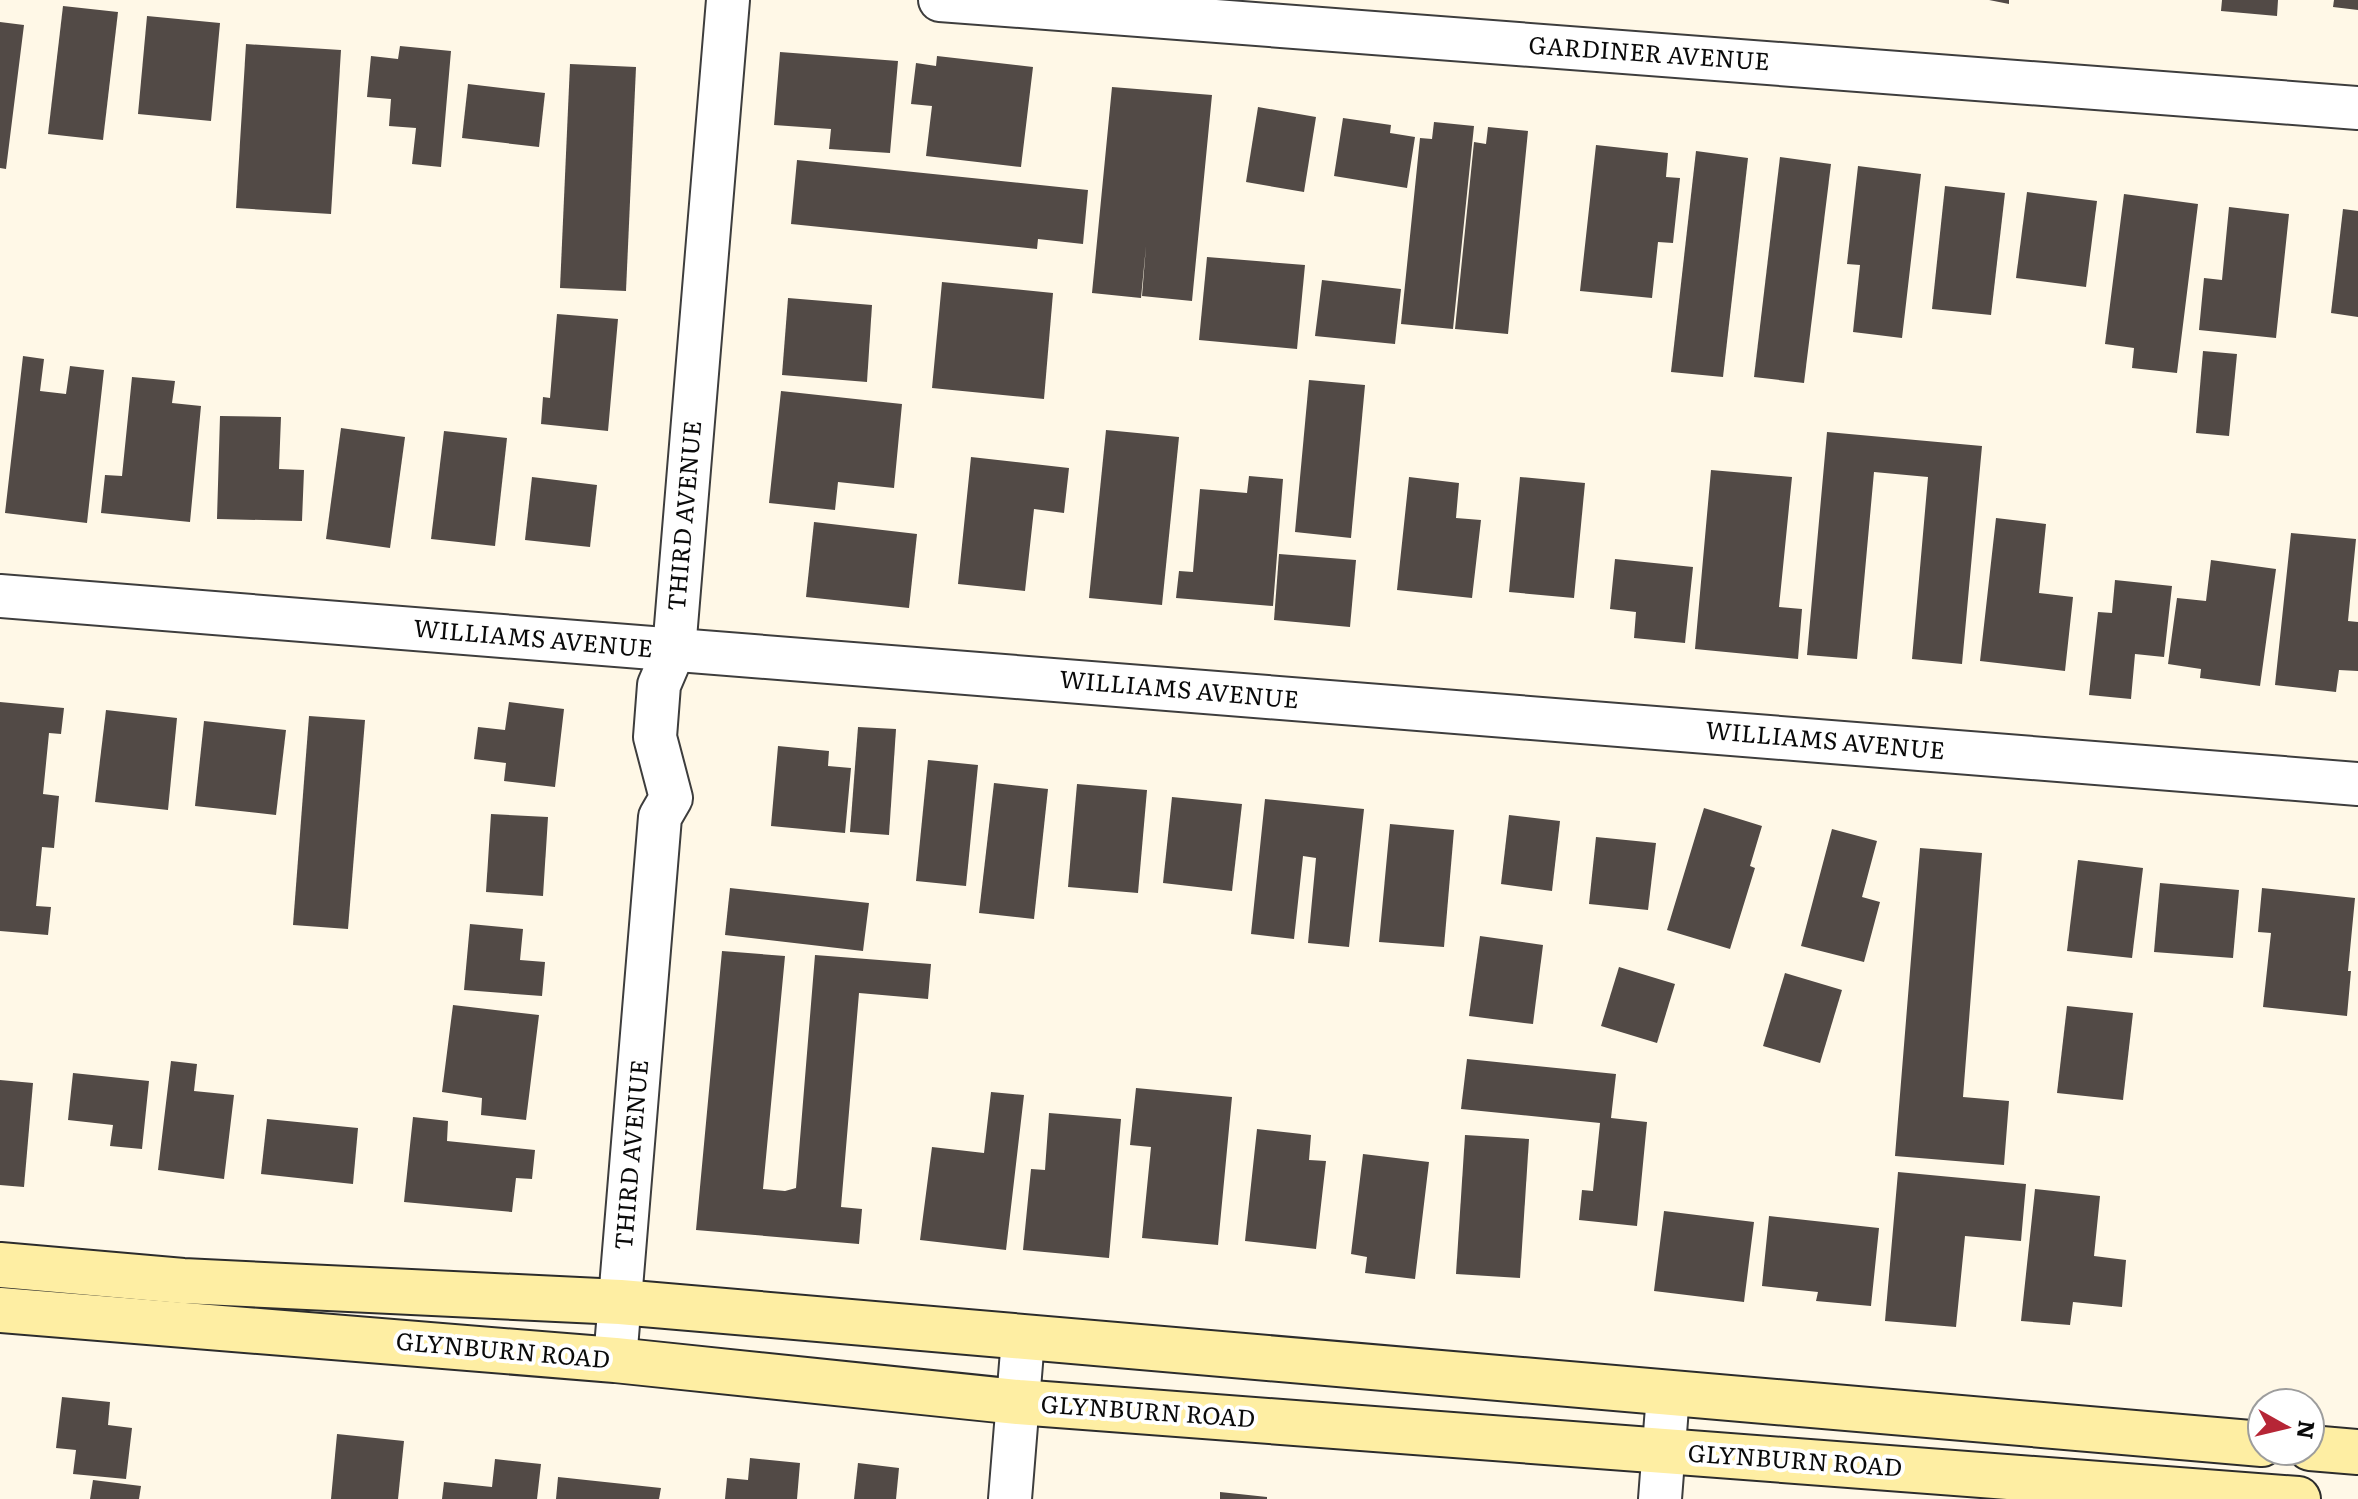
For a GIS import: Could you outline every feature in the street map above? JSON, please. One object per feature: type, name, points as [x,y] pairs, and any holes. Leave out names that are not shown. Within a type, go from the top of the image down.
[{"type":"main road","points":[[0,1265],[183,1281],[620,1302],[2246,1443]]},
{"type":"main road","name":"GLYNBURN ROAD","points":[[0,1310],[615,1360],[1018,1402],[2298,1499]]},
{"type":"main road","points":[[2326,1449],[2358,1452]]},
{"type":"street","name":"THIRD AVENUE","points":[[615,1360],[660,817],[671,798],[655,737],[659,685],[674,650],[728,0]]},
{"type":"street","name":"GARDINER AVENUE","points":[[940,0],[2358,108]]},
{"type":"street","name":"WILLIAMS AVENUE","points":[[0,596],[2358,784]]},
{"type":"street","points":[[1010,1499],[1023,1339]]},
{"type":"street","points":[[1660,1499],[1668,1394]]},
{"type":"building","points":[[2222,0],[2278,0],[2277,16],[2221,11]]},
{"type":"building","points":[[2334,0],[2358,0],[2358,10],[2333,7]]},
{"type":"building","points":[[63,6],[118,12],[103,140],[48,134]]},
{"type":"building","points":[[147,16],[220,23],[211,121],[138,114]]},
{"type":"building","points":[[0,22],[24,25],[6,169],[0,168]]},
{"type":"building","points":[[246,44],[341,50],[331,214],[236,208]]},
{"type":"building","points":[[400,46],[451,51],[441,167],[412,164],[416,128],[389,126],[391,99],[367,97],[371,56],[398,59]]},
{"type":"building","points":[[780,52],[898,61],[890,153],[829,149],[831,129],[774,125]]},
{"type":"building","points":[[937,56],[1033,67],[1021,167],[926,156],[932,106],[911,104],[916,63],[936,66]]},
{"type":"building","points":[[570,64],[636,67],[626,291],[560,288]]},
{"type":"building","points":[[468,84],[545,93],[539,147],[462,138]]},
{"type":"building","points":[[1112,87],[1212,95],[1192,301],[1142,296],[1146,246],[1141,298],[1092,293]]},
{"type":"building","points":[[1258,107],[1316,117],[1304,192],[1246,182]]},
{"type":"building","points":[[1343,118],[1391,125],[1390,133],[1415,137],[1407,188],[1334,176]]},
{"type":"building","points":[[1434,122],[1474,126],[1453,329],[1401,324],[1420,138],[1432,139]]},
{"type":"building","points":[[1488,127],[1528,131],[1508,334],[1455,329],[1474,142],[1486,144]]},
{"type":"building","points":[[1596,145],[1668,153],[1666,177],[1680,178],[1673,243],[1658,242],[1652,298],[1580,291]]},
{"type":"building","points":[[1696,151],[1748,158],[1723,377],[1671,372]]},
{"type":"building","points":[[1780,157],[1831,164],[1804,383],[1754,377]]},
{"type":"building","points":[[797,160],[1088,190],[1083,244],[1038,239],[1037,249],[791,224]]},
{"type":"building","points":[[1858,166],[1921,174],[1902,338],[1853,332],[1860,265],[1847,264]]},
{"type":"building","points":[[1945,186],[2005,193],[1991,315],[1932,309]]},
{"type":"building","points":[[2027,192],[2097,201],[2086,287],[2016,278]]},
{"type":"building","points":[[2124,194],[2198,204],[2177,373],[2132,368],[2134,348],[2105,344]]},
{"type":"building","points":[[2229,207],[2289,214],[2276,338],[2199,330],[2204,278],[2222,280]]},
{"type":"building","points":[[2343,209],[2358,211],[2358,317],[2331,313]]},
{"type":"building","points":[[1207,257],[1305,265],[1297,349],[1199,340]]},
{"type":"building","points":[[1322,280],[1401,289],[1395,344],[1315,336]]},
{"type":"building","points":[[942,282],[1053,293],[1044,399],[932,388]]},
{"type":"building","points":[[788,298],[872,305],[867,382],[782,375]]},
{"type":"building","points":[[557,314],[618,319],[608,431],[541,424],[543,397],[550,398]]},
{"type":"building","points":[[2203,351],[2237,354],[2229,436],[2196,433]]},
{"type":"building","points":[[23,356],[44,359],[40,391],[66,394],[70,366],[104,370],[87,523],[5,513]]},
{"type":"building","points":[[132,377],[175,381],[172,403],[201,406],[190,522],[101,513],[105,475],[122,476]]},
{"type":"building","points":[[1309,380],[1365,385],[1351,538],[1295,532]]},
{"type":"building","points":[[781,391],[902,404],[894,488],[838,482],[835,510],[769,503]]},
{"type":"building","points":[[220,416],[281,417],[279,469],[304,470],[302,521],[217,519]]},
{"type":"building","points":[[341,428],[405,437],[390,548],[326,539]]},
{"type":"building","points":[[1106,430],[1179,437],[1162,605],[1089,598]]},
{"type":"building","points":[[444,431],[507,438],[495,546],[431,539]]},
{"type":"building","points":[[1827,432],[1982,446],[1962,664],[1912,659],[1928,477],[1874,472],[1857,659],[1807,655]]},
{"type":"building","points":[[971,457],[1069,468],[1064,513],[1034,509],[1025,591],[958,584]]},
{"type":"building","points":[[1711,470],[1792,477],[1779,607],[1802,609],[1798,659],[1695,649]]},
{"type":"building","points":[[1249,476],[1283,479],[1273,606],[1176,598],[1179,571],[1193,572],[1200,489],[1247,493]]},
{"type":"building","points":[[532,477],[597,485],[590,547],[525,540]]},
{"type":"building","points":[[1409,477],[1459,483],[1456,518],[1481,520],[1472,598],[1397,590]]},
{"type":"building","points":[[1520,477],[1585,483],[1574,598],[1509,592]]},
{"type":"building","points":[[1996,518],[2046,524],[2039,593],[2073,597],[2065,671],[1980,661]]},
{"type":"building","points":[[814,522],[917,534],[909,608],[806,597]]},
{"type":"building","points":[[2291,533],[2356,539],[2348,621],[2358,622],[2358,671],[2339,670],[2336,692],[2275,685]]},
{"type":"building","points":[[1279,554],[1356,560],[1350,627],[1274,620]]},
{"type":"building","points":[[1615,559],[1693,567],[1685,643],[1634,638],[1636,612],[1610,609]]},
{"type":"building","points":[[2211,560],[2276,569],[2260,686],[2200,678],[2201,669],[2168,664],[2177,598],[2206,601]]},
{"type":"building","points":[[2115,580],[2172,586],[2164,657],[2135,654],[2131,699],[2089,695],[2098,612],[2112,613]]},
{"type":"building","points":[[0,702],[64,708],[61,734],[49,733],[43,794],[59,796],[54,848],[42,847],[36,906],[51,907],[48,935],[0,931]]},
{"type":"building","points":[[509,702],[564,709],[555,787],[504,781],[506,763],[474,759],[478,727],[505,730]]},
{"type":"building","points":[[106,710],[177,718],[168,810],[95,802]]},
{"type":"building","points":[[309,716],[365,720],[348,929],[293,925]]},
{"type":"building","points":[[204,721],[286,730],[276,815],[195,806]]},
{"type":"building","points":[[858,727],[896,729],[889,835],[850,832]]},
{"type":"building","points":[[778,746],[829,751],[828,766],[851,768],[845,833],[771,826]]},
{"type":"building","points":[[928,760],[978,765],[966,886],[916,881]]},
{"type":"building","points":[[994,783],[1048,789],[1034,919],[979,913]]},
{"type":"building","points":[[1077,784],[1147,790],[1138,893],[1068,887]]},
{"type":"building","points":[[1172,797],[1242,804],[1232,891],[1163,883]]},
{"type":"building","points":[[1265,799],[1364,809],[1349,947],[1308,943],[1316,858],[1303,856],[1294,939],[1251,934]]},
{"type":"building","points":[[1704,808],[1762,826],[1750,866],[1755,868],[1730,949],[1667,930]]},
{"type":"building","points":[[491,814],[548,817],[543,896],[486,892]]},
{"type":"building","points":[[1509,815],[1560,821],[1552,891],[1501,884]]},
{"type":"building","points":[[1390,824],[1454,830],[1444,947],[1379,942]]},
{"type":"building","points":[[1832,829],[1877,841],[1862,897],[1880,902],[1864,962],[1801,946]]},
{"type":"building","points":[[1596,837],[1656,843],[1648,910],[1589,904]]},
{"type":"building","points":[[1920,848],[1982,853],[1963,1097],[2009,1101],[2004,1165],[1895,1156]]},
{"type":"building","points":[[2078,860],[2143,868],[2132,958],[2067,951]]},
{"type":"building","points":[[2160,883],[2239,890],[2233,958],[2154,952]]},
{"type":"building","points":[[730,888],[869,903],[863,951],[725,935]]},
{"type":"building","points":[[2262,888],[2355,898],[2347,1016],[2263,1007],[2271,933],[2258,932]]},
{"type":"building","points":[[470,924],[523,929],[520,960],[545,962],[542,996],[464,990]]},
{"type":"building","points":[[1480,936],[1543,945],[1533,1024],[1469,1016]]},
{"type":"building","points":[[722,951],[785,956],[763,1189],[785,1191],[796,1188],[815,955],[931,964],[928,999],[859,993],[841,1207],[862,1209],[859,1244],[696,1230]]},
{"type":"building","points":[[1619,967],[1675,984],[1657,1043],[1601,1026]]},
{"type":"building","points":[[1785,973],[1842,990],[1820,1063],[1763,1046]]},
{"type":"building","points":[[453,1005],[539,1015],[526,1120],[481,1115],[482,1098],[442,1092]]},
{"type":"building","points":[[2067,1006],[2133,1013],[2123,1100],[2057,1093]]},
{"type":"building","points":[[1467,1059],[1616,1074],[1611,1118],[1647,1122],[1637,1226],[1579,1220],[1582,1190],[1593,1191],[1600,1123],[1461,1109]]},
{"type":"building","points":[[171,1061],[197,1064],[194,1091],[234,1095],[224,1179],[158,1170]]},
{"type":"building","points":[[73,1073],[149,1081],[142,1149],[110,1146],[113,1125],[68,1120]]},
{"type":"building","points":[[0,1080],[33,1083],[24,1187],[0,1185]]},
{"type":"building","points":[[1136,1088],[1232,1097],[1218,1245],[1142,1238],[1151,1147],[1130,1145]]},
{"type":"building","points":[[991,1092],[1024,1095],[1006,1250],[920,1240],[932,1147],[984,1153]]},
{"type":"building","points":[[1049,1113],[1121,1119],[1109,1258],[1023,1250],[1031,1169],[1045,1170]]},
{"type":"building","points":[[413,1117],[448,1121],[447,1141],[535,1150],[532,1179],[516,1178],[512,1212],[404,1202]]},
{"type":"building","points":[[267,1119],[358,1128],[353,1184],[261,1174]]},
{"type":"building","points":[[1257,1129],[1311,1135],[1309,1160],[1326,1161],[1316,1249],[1245,1241]]},
{"type":"building","points":[[1465,1135],[1529,1139],[1520,1278],[1456,1274]]},
{"type":"building","points":[[1363,1154],[1429,1162],[1415,1279],[1365,1273],[1367,1257],[1351,1254]]},
{"type":"building","points":[[1898,1172],[2026,1184],[2021,1241],[1965,1236],[1956,1327],[1885,1321]]},
{"type":"building","points":[[2035,1189],[2100,1196],[2094,1256],[2126,1260],[2122,1307],[2073,1302],[2070,1325],[2021,1321]]},
{"type":"building","points":[[1664,1211],[1754,1222],[1744,1302],[1654,1291]]},
{"type":"building","points":[[1769,1216],[1879,1228],[1871,1306],[1816,1301],[1818,1292],[1762,1286]]},
{"type":"building","points":[[62,1397],[110,1402],[108,1425],[132,1428],[126,1479],[73,1474],[76,1450],[56,1448]]},
{"type":"building","points":[[337,1434],[404,1441],[398,1499],[331,1499]]},
{"type":"building","points":[[750,1458],[800,1463],[797,1499],[725,1499],[727,1478],[748,1480]]},
{"type":"building","points":[[495,1459],[541,1464],[537,1499],[442,1499],[444,1482],[492,1487]]},
{"type":"building","points":[[858,1463],[899,1468],[896,1499],[854,1499]]},
{"type":"building","points":[[558,1477],[661,1488],[659,1499],[556,1499]]},
{"type":"building","points":[[93,1480],[141,1486],[139,1499],[90,1499]]},
{"type":"building","points":[[1220,1492],[1267,1497],[1267,1499],[1220,1499]]}]
